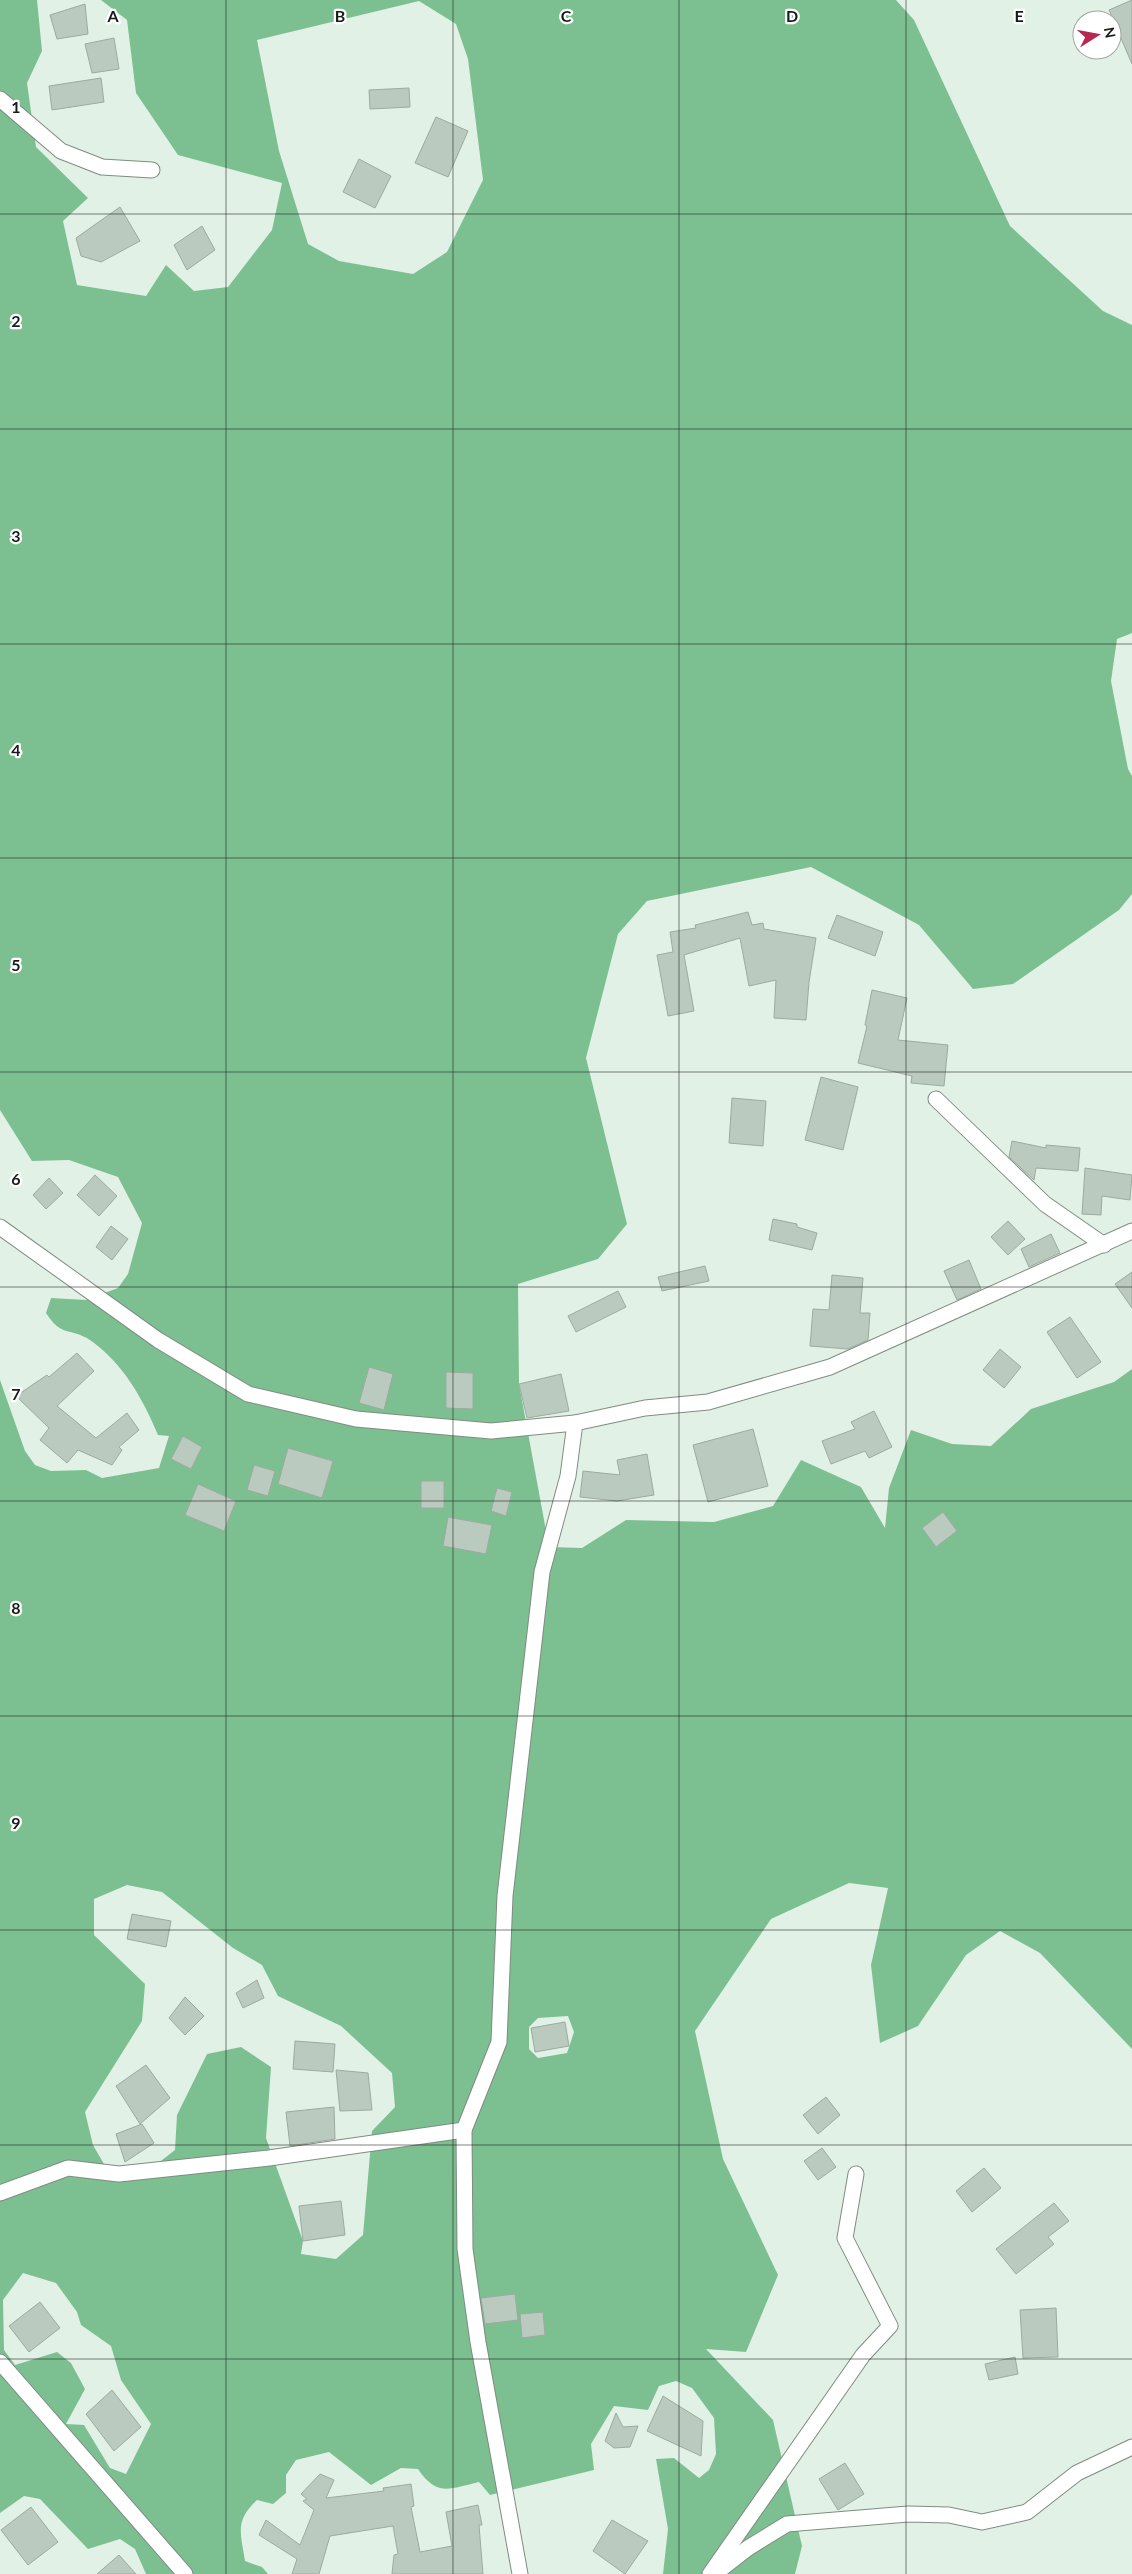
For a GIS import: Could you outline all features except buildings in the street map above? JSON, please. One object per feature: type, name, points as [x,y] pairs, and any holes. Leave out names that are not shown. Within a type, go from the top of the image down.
[{"type":"street","points":[[0,99],[61,151],[102,167],[152,170]]},
{"type":"street","points":[[936,1099],[1045,1204],[1104,1245]]},
{"type":"street","points":[[0,1227],[158,1340],[248,1394],[356,1419],[490,1431],[575,1422],[645,1408],[708,1402],[830,1367],[1000,1288],[1104,1245],[1132,1231]]},
{"type":"street","points":[[520,2574],[478,2342],[465,2249],[464,2130],[499,2042],[505,1896],[542,1572],[568,1476],[575,1422]]},
{"type":"street","points":[[0,2193],[68,2168],[128,2173],[269,2158],[464,2130]]},
{"type":"street","points":[[710,2574],[864,2355],[890,2326],[845,2238],[856,2174]]},
{"type":"street","points":[[0,2362],[185,2574]]},
{"type":"street","points":[[715,2574],[748,2548],[788,2524],[908,2514],[949,2515],[982,2522],[1027,2512],[1077,2473],[1132,2447]]},
{"type":"green space","points":[[0,0],[37,0],[42,51],[27,83],[36,147],[88,198],[63,221],[77,285],[146,296],[166,265],[194,291],[228,287],[272,230],[282,183],[178,155],[136,93],[127,20],[101,0],[896,0],[914,20],[1010,226],[1103,311],[1132,325],[1132,633],[1117,639],[1111,681],[1128,769],[1132,776],[1132,894],[1119,910],[1013,984],[973,989],[919,925],[811,867],[647,901],[618,934],[586,1058],[627,1224],[598,1259],[518,1284],[519,1384],[549,1547],[582,1548],[626,1520],[714,1522],[773,1506],[801,1460],[861,1487],[885,1528],[889,1488],[911,1430],[952,1444],[991,1446],[1031,1409],[1114,1382],[1132,1369],[1132,2049],[1040,1953],[1000,1931],[966,1955],[918,2026],[880,2043],[871,1965],[888,1888],[849,1883],[771,1919],[695,2031],[723,2159],[778,2275],[746,2352],[706,2349],[773,2420],[802,2546],[795,2574],[663,2574],[668,2529],[656,2459],[674,2458],[699,2478],[709,2470],[716,2454],[714,2418],[692,2388],[676,2381],[659,2386],[648,2410],[614,2406],[591,2444],[594,2470],[490,2495],[479,2482],[444,2489],[438,2487],[431,2484],[418,2469],[401,2468],[371,2485],[329,2452],[296,2460],[286,2475],[286,2493],[273,2504],[257,2500],[242,2521],[241,2535],[245,2561],[262,2567],[268,2574],[146,2574],[135,2549],[120,2539],[88,2549],[40,2499],[24,2496],[0,2513],[0,1380],[25,1451],[35,1465],[51,1471],[86,1470],[102,1478],[159,1468],[169,1436],[158,1435],[139,1395],[122,1371],[102,1349],[83,1336],[57,1326],[46,1313],[51,1298],[86,1300],[118,1288],[128,1274],[142,1223],[118,1177],[69,1160],[32,1161],[0,1110]],"holes":[[[419,1],[456,24],[468,59],[483,180],[447,252],[413,274],[339,261],[308,244],[279,151],[257,40]],[[127,1885],[162,1892],[233,1948],[262,1965],[278,1996],[341,2026],[392,2073],[395,2107],[372,2131],[363,2235],[336,2259],[301,2254],[303,2241],[266,2138],[271,2067],[241,2047],[207,2054],[177,2115],[175,2150],[148,2171],[112,2178],[93,2145],[85,2112],[142,2021],[145,1984],[94,1935],[94,1899]],[[568,2016],[574,2032],[567,2053],[538,2058],[529,2049],[529,2027],[538,2018]],[[23,2273],[56,2283],[77,2312],[81,2325],[111,2346],[121,2380],[151,2424],[126,2474],[110,2468],[84,2425],[66,2424],[85,2389],[71,2363],[57,2352],[15,2365],[4,2350],[3,2300]]]}]
